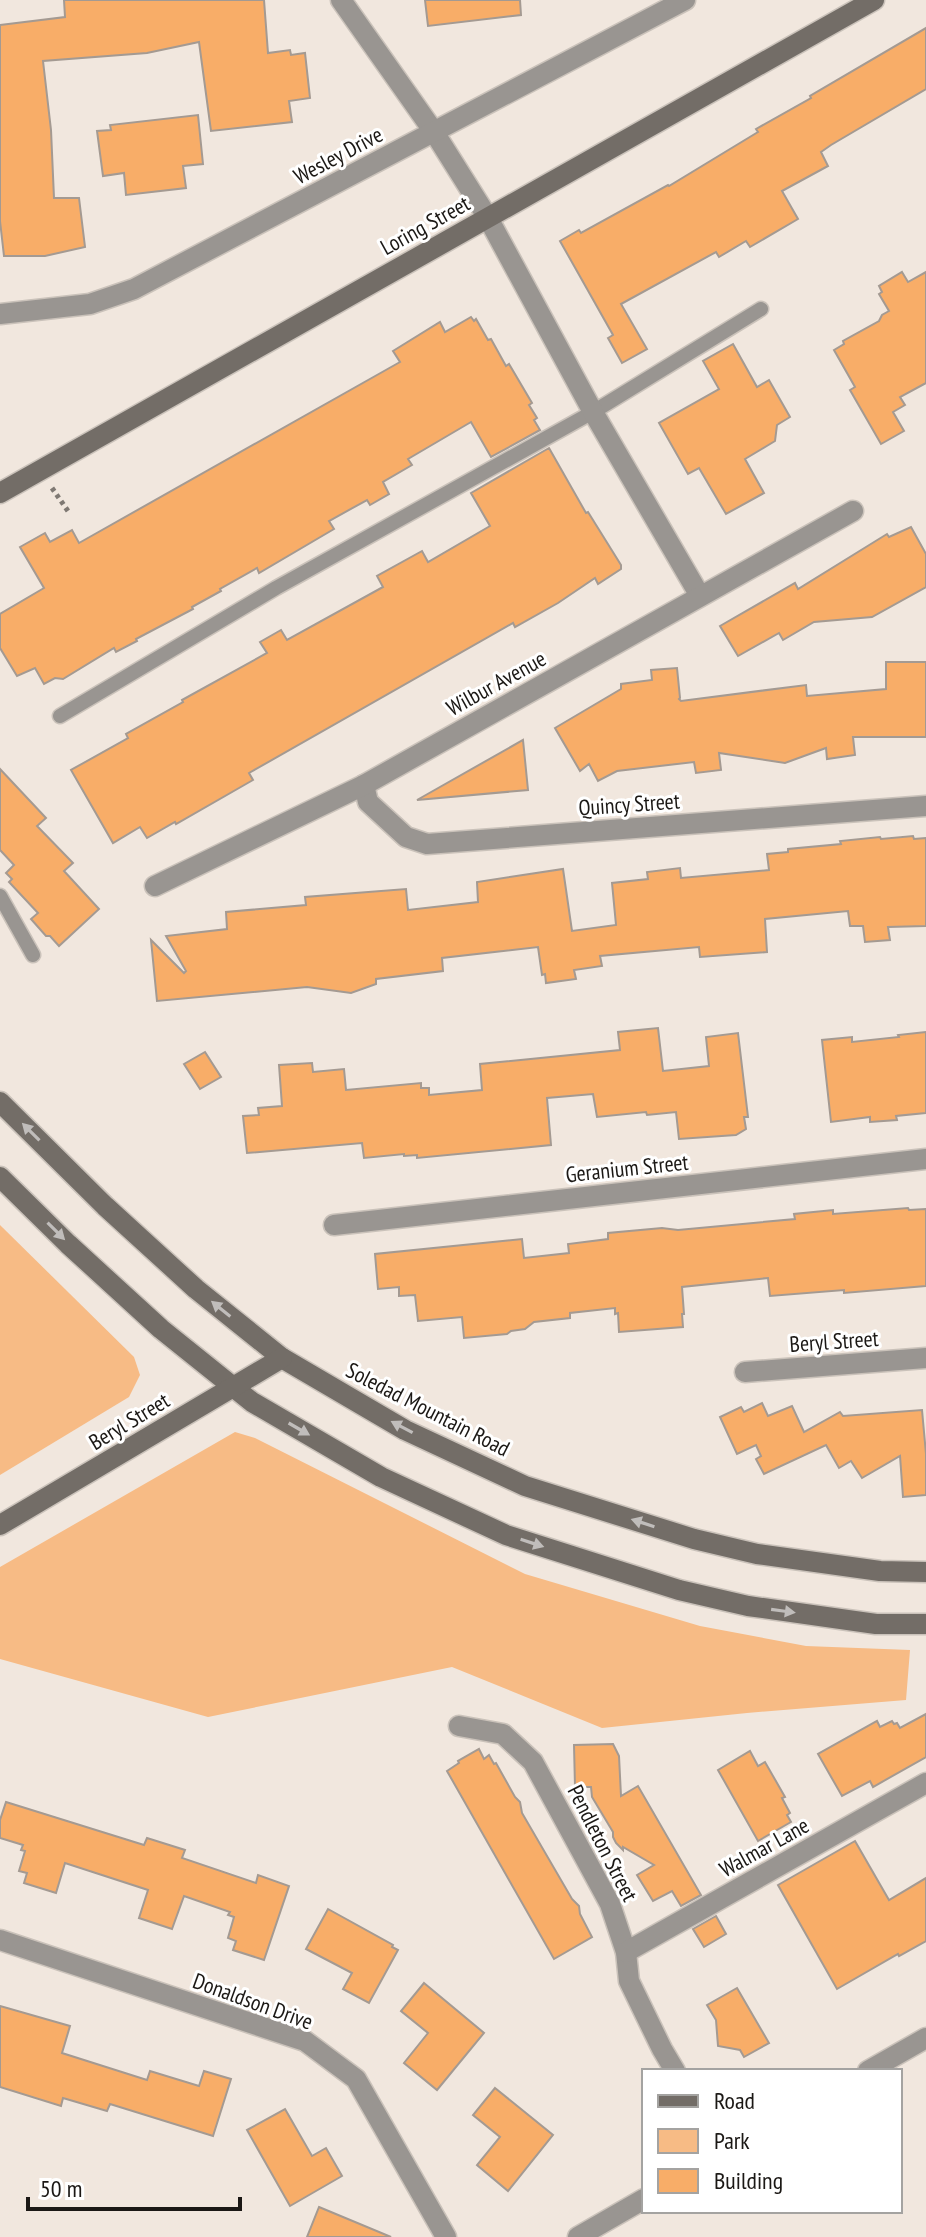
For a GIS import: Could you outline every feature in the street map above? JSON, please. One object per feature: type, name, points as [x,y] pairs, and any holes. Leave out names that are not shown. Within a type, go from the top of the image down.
[{"type":"main road","name":"Loring Street","points":[[0,493],[874,0]]},
{"type":"main road","name":"Soledad Mountain Road","points":[[0,1102],[105,1206],[196,1289],[282,1358],[405,1430],[525,1486],[694,1539],[757,1554],[880,1571],[926,1572]]},
{"type":"main road","points":[[0,1177],[161,1329],[252,1402],[381,1477],[506,1535],[679,1590],[748,1606],[876,1624],[926,1624]]},
{"type":"main road","name":"Beryl Street","points":[[0,1525],[282,1358]]},
{"type":"street","points":[[341,0],[434,132],[488,218],[593,412],[700,596]]},
{"type":"street","name":"Wesley Drive","points":[[0,314],[90,304],[134,289],[685,0]]},
{"type":"street","name":"Wilbur Avenue","points":[[155,886],[364,785],[853,511]]},
{"type":"street","name":"Quincy Street","points":[[364,785],[368,802],[406,837],[427,844],[926,806]]},
{"type":"street","name":"Geranium Street","points":[[334,1225],[926,1159]]},
{"type":"street","name":"Beryl Street","points":[[745,1372],[926,1358]]},
{"type":"street","name":"Pendleton Street","points":[[459,1726],[503,1734],[533,1762],[610,1904],[626,1952],[629,1981],[674,2069]]},
{"type":"street","name":"Walmar Lane","points":[[626,1952],[926,1783]]},
{"type":"street","name":"Donaldson Drive","points":[[0,1940],[305,2041],[356,2079],[446,2237]]},
{"type":"street","points":[[872,2069],[926,2038]]},
{"type":"street","points":[[578,2237],[642,2200]]},
{"type":"lane","points":[[60,716],[276,588],[593,412],[761,309]]},
{"type":"lane","points":[[0,896],[33,955]]},
{"type":"green space","points":[[0,1225],[134,1357],[140,1375],[129,1397],[0,1475]]},
{"type":"green space","points":[[235,1432],[255,1438],[525,1574],[700,1626],[806,1646],[910,1650],[906,1700],[602,1728],[452,1667],[208,1717],[0,1659],[0,1567]]},
{"type":"building","points":[[64,0],[264,0],[268,53],[290,50],[291,55],[305,53],[310,98],[289,101],[292,122],[211,131],[199,42],[147,53],[43,61],[51,130],[54,198],[79,198],[85,247],[45,256],[4,256],[0,221],[0,25],[65,17]]},
{"type":"building","points":[[425,0],[520,0],[521,15],[428,26]]},
{"type":"building","points":[[926,28],[926,89],[821,152],[828,166],[782,191],[798,219],[750,247],[746,241],[719,257],[716,252],[621,304],[647,349],[622,363],[608,338],[613,335],[560,241],[669,186],[758,132],[756,129]]},
{"type":"building","points":[[198,115],[203,164],[183,166],[186,188],[126,195],[124,173],[103,176],[97,131],[111,130],[110,125]]},
{"type":"building","points":[[902,272],[908,282],[926,272],[926,383],[900,397],[905,405],[893,412],[904,431],[881,444],[850,390],[855,387],[834,350],[889,311],[879,294],[882,292],[879,286]]},
{"type":"building","points":[[471,317],[474,321],[476,319],[488,340],[491,339],[506,366],[509,364],[532,403],[529,405],[540,430],[491,457],[471,422],[408,459],[412,465],[383,482],[389,494],[370,505],[367,500],[329,521],[334,529],[259,573],[257,568],[193,609],[116,652],[114,648],[63,679],[55,678],[44,684],[35,668],[17,676],[0,648],[0,614],[44,588],[20,547],[45,533],[50,542],[72,530],[79,543],[400,362],[393,351],[440,322],[445,332]]},
{"type":"building","points":[[733,344],[757,387],[769,380],[790,417],[777,425],[775,441],[745,459],[764,493],[726,514],[699,468],[688,474],[659,423],[719,389],[703,361]]},
{"type":"building","points":[[549,448],[621,569],[598,584],[595,578],[558,603],[515,627],[513,623],[249,773],[253,780],[176,824],[147,838],[140,827],[113,843],[71,770],[128,738],[126,734],[182,700],[267,653],[260,642],[281,630],[287,640],[383,587],[377,576],[422,551],[428,562],[490,526],[471,493]]},
{"type":"building","points":[[911,527],[926,554],[926,587],[872,617],[814,622],[783,640],[779,633],[738,656],[720,626],[795,583],[798,589],[887,534],[889,537]]},
{"type":"building","points":[[886,662],[926,662],[926,737],[853,737],[855,755],[827,759],[826,748],[785,763],[719,753],[721,770],[696,773],[694,762],[617,771],[598,781],[589,764],[580,771],[555,728],[621,689],[621,684],[652,680],[651,670],[677,668],[681,701],[806,685],[807,696],[886,689]]},
{"type":"building","points":[[523,740],[528,790],[417,800]]},
{"type":"building","points":[[0,769],[46,818],[37,826],[73,863],[64,871],[99,909],[59,946],[31,919],[38,913],[9,882],[12,879],[6,873],[14,865],[0,850]]},
{"type":"building","points":[[913,836],[914,839],[926,838],[926,926],[888,927],[890,940],[865,942],[863,926],[850,926],[848,911],[765,919],[767,952],[700,957],[699,947],[600,956],[602,966],[574,970],[576,979],[546,983],[538,947],[442,958],[443,971],[376,979],[376,984],[351,993],[307,987],[157,1001],[151,940],[184,973],[186,971],[166,936],[227,929],[226,912],[306,905],[305,897],[406,889],[408,910],[478,902],[477,882],[563,869],[572,931],[616,925],[612,883],[648,879],[647,872],[680,868],[681,878],[769,870],[767,854],[788,852],[788,849],[841,844],[840,841]]},
{"type":"building","points":[[658,1028],[663,1071],[709,1066],[706,1037],[738,1033],[748,1117],[744,1117],[746,1129],[736,1135],[679,1139],[676,1112],[597,1117],[593,1094],[547,1098],[551,1145],[417,1158],[417,1155],[404,1154],[364,1158],[362,1143],[247,1153],[243,1116],[259,1115],[258,1108],[282,1106],[279,1065],[312,1063],[313,1072],[344,1069],[346,1090],[421,1083],[421,1088],[429,1088],[429,1095],[482,1090],[480,1064],[620,1050],[618,1032]]},
{"type":"building","points":[[926,1032],[926,1113],[896,1116],[897,1120],[870,1122],[870,1117],[831,1122],[822,1040],[852,1037],[852,1042]]},
{"type":"building","points":[[205,1052],[221,1077],[200,1089],[184,1064]]},
{"type":"building","points":[[926,1209],[926,1286],[770,1296],[768,1278],[682,1287],[683,1327],[619,1332],[615,1308],[570,1313],[570,1318],[534,1322],[525,1329],[507,1334],[464,1338],[462,1317],[418,1321],[415,1295],[399,1296],[399,1287],[378,1289],[375,1254],[522,1239],[524,1258],[569,1253],[568,1244],[608,1239],[608,1233],[795,1219],[794,1214],[833,1210],[833,1214]]},
{"type":"building","points":[[762,1403],[768,1416],[792,1406],[804,1432],[840,1412],[843,1416],[922,1410],[926,1495],[903,1497],[900,1456],[862,1478],[851,1461],[839,1468],[826,1445],[764,1474],[756,1459],[761,1456],[756,1445],[737,1454],[720,1417],[741,1407],[744,1412]]},
{"type":"building","points":[[926,1714],[926,1757],[873,1787],[870,1781],[842,1796],[818,1754],[877,1721],[880,1727],[892,1721],[900,1728]]},
{"type":"building","points":[[613,1744],[619,1756],[621,1796],[638,1786],[701,1895],[681,1906],[672,1891],[653,1901],[637,1875],[654,1865],[623,1847],[623,1850],[616,1843],[613,1832],[592,1797],[591,1787],[575,1787],[574,1745]]},
{"type":"building","points":[[479,1749],[484,1759],[489,1755],[496,1763],[520,1802],[522,1813],[579,1906],[592,1937],[554,1959],[447,1771]]},
{"type":"building","points":[[750,1751],[758,1766],[765,1762],[785,1797],[782,1798],[791,1822],[758,1841],[718,1770]]},
{"type":"building","points":[[6,1802],[144,1845],[147,1838],[185,1850],[182,1858],[256,1883],[258,1875],[289,1886],[264,1960],[233,1950],[236,1941],[228,1938],[234,1917],[228,1915],[230,1912],[184,1896],[172,1929],[139,1918],[148,1890],[65,1863],[56,1893],[24,1883],[27,1873],[19,1871],[25,1851],[21,1850],[23,1845],[0,1838],[0,1820]]},
{"type":"building","points":[[855,1841],[889,1900],[926,1878],[926,1941],[837,1989],[778,1885]]},
{"type":"building","points":[[328,1909],[398,1950],[369,2003],[343,1989],[352,1973],[306,1949]]},
{"type":"building","points":[[716,1916],[726,1934],[704,1947],[693,1929]]},
{"type":"building","points":[[424,1983],[484,2033],[437,2090],[404,2063],[428,2033],[401,2011]]},
{"type":"building","points":[[737,1988],[769,2043],[744,2057],[740,2050],[718,2046],[716,2020],[707,2005]]},
{"type":"building","points":[[0,2006],[70,2026],[62,2053],[147,2080],[150,2071],[199,2086],[204,2071],[231,2079],[213,2136],[110,2104],[107,2111],[63,2098],[61,2106],[0,2087]]},
{"type":"building","points":[[495,2088],[553,2135],[508,2191],[477,2165],[500,2137],[473,2115]]},
{"type":"building","points":[[285,2109],[312,2156],[326,2148],[342,2176],[290,2206],[247,2130]]},
{"type":"building","points":[[319,2207],[391,2237],[307,2237]]}]
